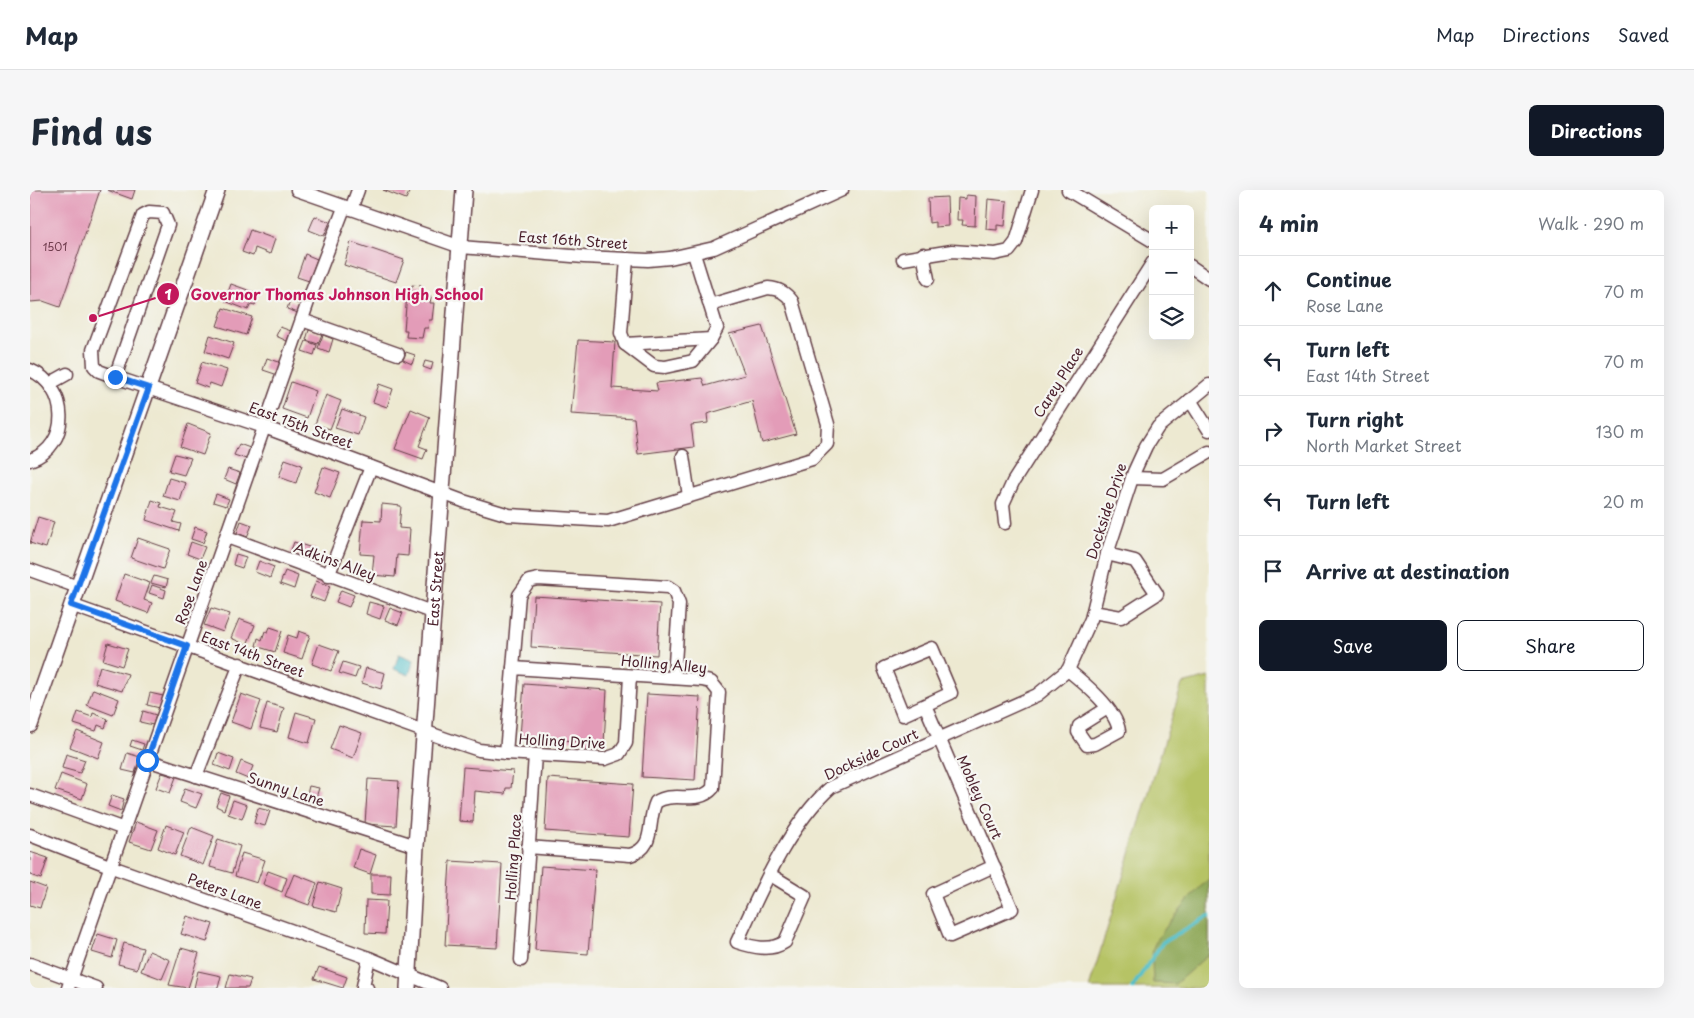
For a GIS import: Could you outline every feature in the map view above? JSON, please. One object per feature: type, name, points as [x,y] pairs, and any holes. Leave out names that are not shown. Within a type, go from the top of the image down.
[{"type":"main road","points":[[30,725],[217,190]]},
{"type":"main road","name":"East Street","points":[[408,982],[416,846],[426,731],[464,190]]},
{"type":"street","name":"East 16th Street","points":[[298,190],[461,247],[627,259],[670,258],[694,254],[733,241],[842,190]]},
{"type":"street","name":"Rose Lane","points":[[70,984],[302,320],[347,208],[358,190]]},
{"type":"street","points":[[810,190],[815,202]]},
{"type":"street","points":[[903,258],[952,251],[995,254],[1008,252],[1016,242],[1032,190]]},
{"type":"street","points":[[1068,190],[1149,240]]},
{"type":"street","name":"East 15th Street","points":[[115,377],[168,225],[163,213],[149,212],[143,215],[93,350],[89,367],[115,377],[264,427],[371,468],[509,515],[599,522],[812,459],[822,450],[829,434],[828,424],[792,301],[787,294],[777,288],[768,288],[710,305]]},
{"type":"street","points":[[627,259],[621,333],[625,344],[654,366],[665,367],[693,361],[711,339],[717,328],[694,254]]},
{"type":"street","points":[[924,254],[928,279]]},
{"type":"street","name":"Carey Place","points":[[1005,523],[1003,504],[1013,482],[1149,268]]},
{"type":"street","points":[[1194,269],[1209,279]]},
{"type":"street","points":[[302,320],[398,354]]},
{"type":"street","points":[[625,344],[711,339]]},
{"type":"street","points":[[30,370],[49,384],[60,404],[60,425],[51,445],[43,453],[30,460]]},
{"type":"street","points":[[49,384],[68,374]]},
{"type":"street","name":"Dockside Drive","points":[[939,739],[1037,695],[1068,670],[1093,612],[1107,554],[1132,478],[1146,446],[1158,427],[1209,384]]},
{"type":"street","points":[[1190,400],[1209,430]]},
{"type":"street","points":[[1132,478],[1163,479],[1209,452]]},
{"type":"street","points":[[683,456],[688,496]]},
{"type":"street","points":[[328,576],[371,468]]},
{"type":"street","name":"Adkins Alley","points":[[227,536],[328,576],[434,613]]},
{"type":"street","points":[[1093,612],[1121,618],[1157,594],[1135,561],[1107,554]]},
{"type":"street","points":[[30,570],[78,587]]},
{"type":"street","points":[[506,753],[518,595],[529,581],[538,579],[668,588],[674,592],[679,604],[674,678]]},
{"type":"street","name":"East 14th Street","points":[[71,605],[426,731]]},
{"type":"street","points":[[932,648],[951,693],[924,705],[904,715],[884,668],[932,648]]},
{"type":"street","points":[[196,776],[240,664]]},
{"type":"street","name":"Holling Alley","points":[[513,668],[710,682],[719,692],[714,782],[708,794],[692,798],[671,796],[656,802],[652,810],[650,839],[637,853],[630,855],[528,846]]},
{"type":"street","points":[[1068,670],[1094,691],[1106,709]]},
{"type":"street","name":"Holling Drive","points":[[426,731],[479,750],[606,759],[619,754],[626,743],[630,676]]},
{"type":"street","name":"Mobley Court","points":[[924,705],[939,739],[994,866],[1012,908],[950,936],[934,894],[994,866]]},
{"type":"street","name":"Dockside Court","points":[[769,874],[805,896],[784,942],[778,946],[755,948],[737,942],[766,879],[769,874],[806,815],[818,799],[831,787],[939,739]]},
{"type":"street","name":"Holling Place","points":[[520,960],[535,755]]},
{"type":"street","name":"Sunny Lane","points":[[147,760],[416,846]]},
{"type":"street","points":[[30,795],[124,829]]},
{"type":"street","name":"Peters Lane","points":[[30,835],[112,867],[369,958],[408,982],[440,988]]},
{"type":"street","points":[[367,988],[363,986],[369,958]]},
{"type":"street","points":[[30,964],[70,984],[96,988]]},
{"type":"green space","points":[[1209,677],[1209,988],[1089,988],[1182,684]]},
{"type":"green space","points":[[1209,879],[1209,954],[1175,984],[1153,983],[1152,952],[1156,942],[1178,912]]},
{"type":"water","points":[[399,654],[414,660],[409,675],[394,669]]},
{"type":"building","points":[[30,190],[100,190],[60,307],[43,301],[30,302]]},
{"type":"building","points":[[107,190],[135,190],[132,199]]},
{"type":"building","points":[[383,190],[410,190],[406,199]]},
{"type":"building","points":[[966,195],[976,196],[975,226],[962,225],[963,220],[957,220],[958,198],[966,199]]},
{"type":"building","points":[[947,197],[948,226],[935,227],[935,222],[929,223],[928,198]]},
{"type":"building","points":[[988,199],[1007,201],[1005,226],[997,225],[997,230],[986,229]]},
{"type":"building","points":[[315,216],[330,222],[324,236],[309,230]]},
{"type":"building","points":[[250,230],[275,239],[270,254],[255,248],[253,256],[242,252]]},
{"type":"building","points":[[351,242],[404,260],[396,282],[344,265]]},
{"type":"building","points":[[305,254],[317,259],[309,281],[297,277]]},
{"type":"building","points":[[231,284],[259,294],[255,305],[251,304],[248,310],[225,301]]},
{"type":"building","points":[[412,285],[422,286],[421,296],[431,297],[430,303],[434,303],[432,320],[429,320],[428,328],[424,328],[422,338],[406,337],[407,330],[404,330],[407,294],[411,295]]},
{"type":"building","points":[[290,300],[301,305],[298,313],[287,309]]},
{"type":"building","points":[[223,308],[252,317],[246,335],[217,326]]},
{"type":"building","points":[[762,326],[796,434],[762,443],[752,401],[707,414],[708,423],[691,425],[694,447],[638,454],[634,418],[571,414],[578,340],[615,342],[612,388],[658,391],[656,383],[702,378],[705,386],[745,375],[729,334]]},
{"type":"building","points":[[280,327],[291,331],[287,341],[276,336]]},
{"type":"building","points":[[309,330],[322,334],[318,344],[306,340]]},
{"type":"building","points":[[210,335],[234,343],[228,359],[205,351]]},
{"type":"building","points":[[323,335],[333,339],[329,352],[318,348]]},
{"type":"building","points":[[306,341],[317,345],[314,355],[302,351]]},
{"type":"building","points":[[406,352],[415,355],[412,364],[403,360]]},
{"type":"building","points":[[267,358],[282,363],[278,375],[263,370]]},
{"type":"building","points":[[425,361],[433,363],[431,370],[423,367]]},
{"type":"building","points":[[202,362],[227,370],[221,387],[210,383],[208,388],[195,383]]},
{"type":"building","points":[[291,382],[316,391],[307,418],[282,409]]},
{"type":"building","points":[[379,384],[393,389],[387,407],[373,402]]},
{"type":"building","points":[[326,395],[341,401],[330,429],[315,424]]},
{"type":"building","points":[[342,409],[364,417],[358,435],[335,428]]},
{"type":"building","points":[[411,409],[430,417],[419,446],[427,449],[423,459],[395,449]]},
{"type":"building","points":[[188,424],[211,433],[203,455],[180,447]]},
{"type":"building","points":[[239,444],[250,448],[246,459],[234,455]]},
{"type":"building","points":[[175,454],[191,458],[184,475],[169,471]]},
{"type":"building","points":[[285,459],[302,465],[296,483],[279,477]]},
{"type":"building","points":[[323,467],[340,473],[330,498],[314,492]]},
{"type":"building","points":[[228,469],[240,473],[236,484],[224,479]]},
{"type":"building","points":[[169,478],[186,483],[180,501],[163,496]]},
{"type":"building","points":[[216,494],[229,499],[226,506],[213,502]]},
{"type":"building","points":[[152,500],[161,503],[160,507],[177,512],[173,522],[181,524],[179,531],[146,520]]},
{"type":"building","points":[[382,504],[401,506],[399,528],[410,529],[408,556],[397,555],[395,577],[372,575],[374,555],[360,554],[363,520],[381,521]]},
{"type":"building","points":[[38,517],[54,522],[46,548],[30,543]]},
{"type":"building","points":[[241,521],[252,525],[247,537],[237,533]]},
{"type":"building","points":[[195,527],[207,531],[203,543],[191,539]]},
{"type":"building","points":[[138,538],[170,549],[163,569],[131,558]]},
{"type":"building","points":[[191,542],[205,547],[200,559],[187,554]]},
{"type":"building","points":[[294,542],[315,549],[311,560],[290,553]]},
{"type":"building","points":[[236,554],[246,557],[242,568],[233,565]]},
{"type":"building","points":[[259,561],[274,567],[270,578],[255,572]]},
{"type":"building","points":[[285,571],[298,576],[294,589],[280,584]]},
{"type":"building","points":[[124,574],[150,583],[144,600],[152,603],[148,613],[115,601]]},
{"type":"building","points":[[154,576],[168,580],[166,587],[151,583]]},
{"type":"building","points":[[316,581],[330,586],[324,602],[310,597]]},
{"type":"building","points":[[152,585],[166,590],[164,598],[149,593]]},
{"type":"building","points":[[341,590],[354,595],[349,607],[336,602]]},
{"type":"building","points":[[534,596],[660,604],[657,655],[531,647]]},
{"type":"building","points":[[369,602],[384,606],[380,619],[366,614]]},
{"type":"building","points":[[211,608],[230,614],[223,632],[204,625]]},
{"type":"building","points":[[390,608],[403,613],[398,625],[385,620]]},
{"type":"building","points":[[239,619],[255,625],[247,645],[231,638]]},
{"type":"building","points":[[270,627],[282,631],[275,652],[256,646],[258,638],[262,640],[265,631],[268,632]]},
{"type":"building","points":[[299,631],[310,635],[302,659],[283,653],[288,635],[297,638]]},
{"type":"building","points":[[108,643],[128,649],[122,666],[103,660]]},
{"type":"building","points":[[319,644],[339,651],[331,671],[312,664]]},
{"type":"building","points":[[343,662],[359,667],[355,678],[339,673]]},
{"type":"building","points":[[100,666],[128,674],[122,691],[95,683]]},
{"type":"building","points":[[366,668],[385,673],[381,689],[362,683]]},
{"type":"building","points":[[524,684],[607,690],[604,743],[520,737]]},
{"type":"building","points":[[93,689],[119,699],[113,715],[87,705]]},
{"type":"building","points":[[150,693],[163,696],[160,708],[147,705]]},
{"type":"building","points":[[241,694],[261,701],[251,729],[231,722]]},
{"type":"building","points":[[647,694],[700,697],[695,780],[642,777]]},
{"type":"building","points":[[267,703],[284,708],[277,732],[260,728]]},
{"type":"building","points":[[143,711],[156,715],[153,725],[140,722]]},
{"type":"building","points":[[78,712],[92,717],[93,713],[108,719],[105,728],[98,725],[96,731],[74,724]]},
{"type":"building","points":[[296,712],[316,718],[309,743],[289,737]]},
{"type":"building","points":[[339,725],[362,733],[353,758],[330,749]]},
{"type":"building","points":[[77,731],[104,742],[98,758],[70,747]]},
{"type":"building","points":[[132,740],[144,744],[142,750],[130,746]]},
{"type":"building","points":[[127,753],[140,757],[135,773],[122,770]]},
{"type":"building","points":[[218,753],[234,759],[230,771],[214,765]]},
{"type":"building","points":[[66,754],[85,760],[80,773],[62,768]]},
{"type":"building","points":[[241,761],[253,766],[248,779],[236,774]]},
{"type":"building","points":[[463,767],[513,771],[511,788],[506,788],[505,794],[475,791],[473,822],[459,821]]},
{"type":"building","points":[[162,773],[176,777],[170,793],[156,788]]},
{"type":"building","points":[[61,774],[87,784],[82,799],[55,790]]},
{"type":"building","points":[[548,778],[633,784],[629,837],[545,831]]},
{"type":"building","points":[[368,779],[399,781],[396,826],[365,824]]},
{"type":"building","points":[[309,786],[319,788],[315,801],[306,798]]},
{"type":"building","points":[[185,788],[202,794],[196,808],[180,802]]},
{"type":"building","points":[[221,793],[229,796],[224,810],[216,806]]},
{"type":"building","points":[[112,795],[124,799],[121,811],[108,806]]},
{"type":"building","points":[[233,800],[247,805],[242,819],[228,814]]},
{"type":"building","points":[[258,808],[270,811],[265,826],[254,823]]},
{"type":"building","points":[[136,822],[158,830],[151,849],[129,842]]},
{"type":"building","points":[[166,825],[184,832],[175,855],[158,848]]},
{"type":"building","points":[[191,827],[214,836],[203,865],[180,856]]},
{"type":"building","points":[[218,839],[240,846],[232,873],[210,867]]},
{"type":"building","points":[[359,849],[376,855],[370,874],[353,868]]},
{"type":"building","points":[[30,852],[48,858],[41,879],[30,875]]},
{"type":"building","points":[[242,853],[265,860],[257,883],[235,876]]},
{"type":"building","points":[[450,861],[502,864],[497,948],[445,945]]},
{"type":"building","points":[[541,866],[595,870],[588,954],[535,950]]},
{"type":"building","points":[[268,871],[287,878],[282,892],[263,884]]},
{"type":"building","points":[[294,874],[317,883],[309,905],[285,896]]},
{"type":"building","points":[[371,874],[391,874],[390,895],[371,894]]},
{"type":"building","points":[[30,882],[46,888],[40,908],[30,905]]},
{"type":"building","points":[[320,882],[342,889],[336,912],[313,906]]},
{"type":"building","points":[[366,900],[387,901],[385,934],[365,933]]},
{"type":"building","points":[[187,916],[213,924],[207,942],[181,934]]},
{"type":"building","points":[[98,934],[117,940],[112,958],[92,952]]},
{"type":"building","points":[[124,943],[143,948],[137,969],[118,964]]},
{"type":"building","points":[[181,948],[199,953],[188,988],[169,985]]},
{"type":"building","points":[[149,951],[170,960],[162,979],[141,971]]},
{"type":"building","points":[[319,967],[347,977],[343,988],[314,979]]},
{"type":"building","points":[[198,971],[221,976],[218,988],[194,988]]},
{"type":"building","points":[[230,974],[251,979],[248,988],[226,988]]},
{"type":"waterway","points":[[1132,988],[1163,942],[1209,916]]},
{"type":"place","name":"Governor Thomas Johnson High School","points":[[93,318]]},
{"type":"route","points":[[115,377],[149,388],[71,605],[187,646],[147,760]]}]
